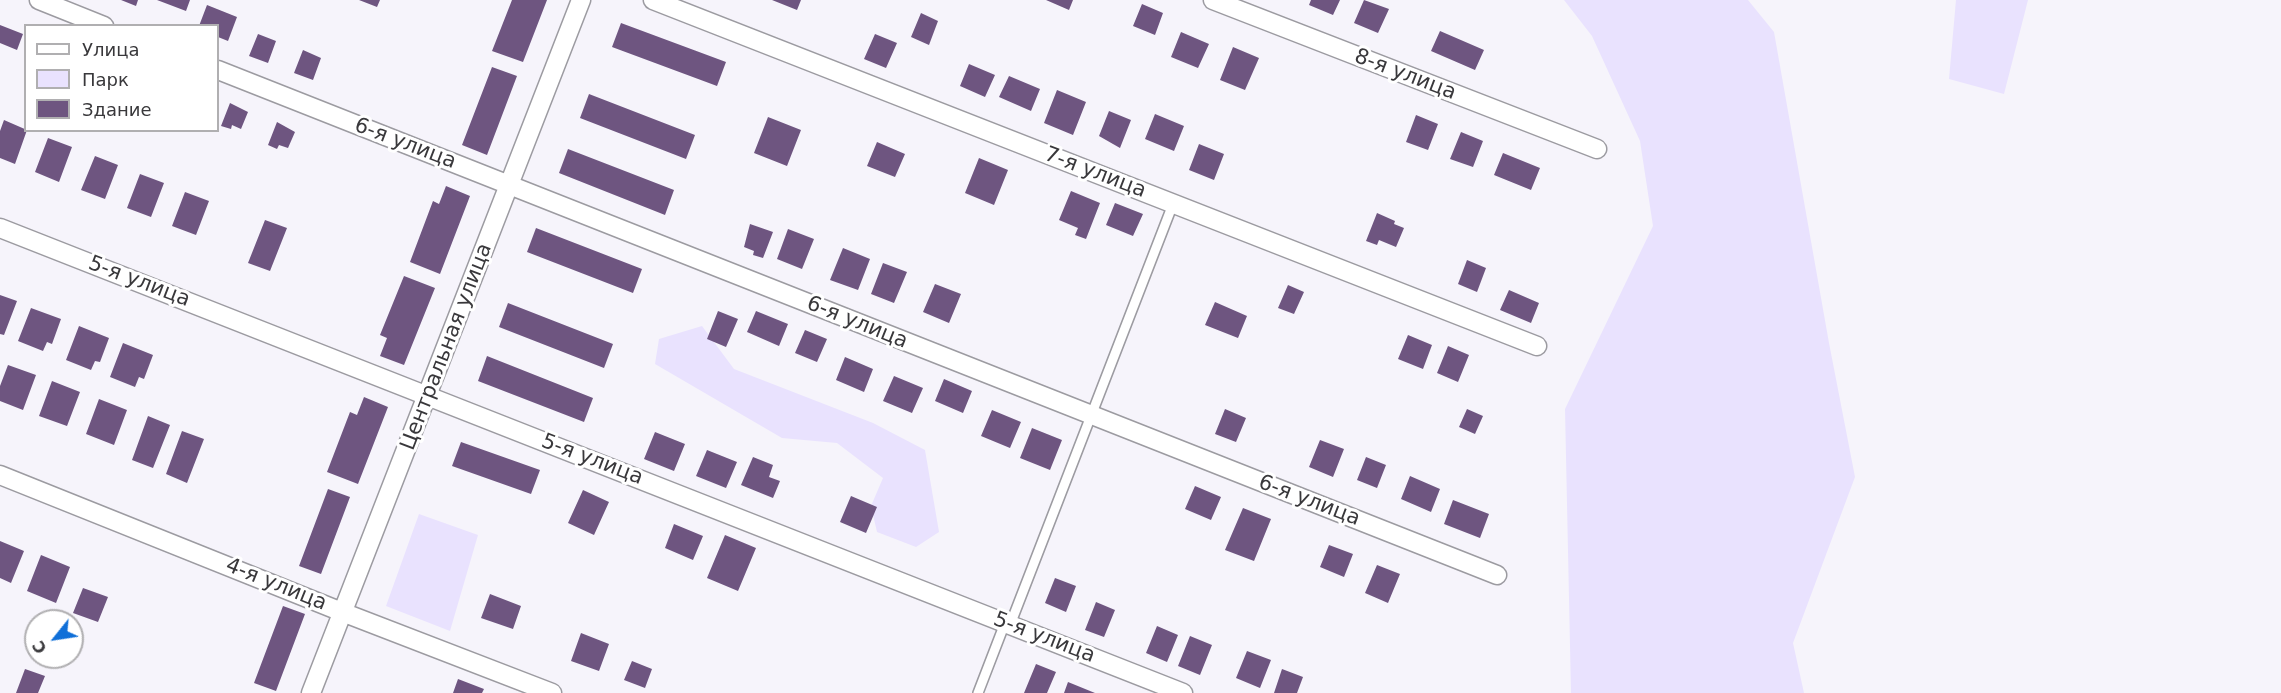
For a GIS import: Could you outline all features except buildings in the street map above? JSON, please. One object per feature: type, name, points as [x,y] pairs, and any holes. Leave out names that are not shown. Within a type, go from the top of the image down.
[{"type":"street","points":[[39,0],[99,24]]},
{"type":"street","name":"Центральная улица","points":[[311,693],[581,0]]},
{"type":"street","name":"7-я улица","points":[[653,0],[1537,346]]},
{"type":"street","name":"8-я улица","points":[[1213,0],[1597,149]]},
{"type":"street","name":"6-я улица","points":[[219,70],[1497,575]]},
{"type":"street","name":"5-я улица","points":[[0,228],[1183,693]]},
{"type":"street","name":"4-я улица","points":[[0,475],[552,693]]},
{"type":"lane","points":[[978,693],[1173,204]]},
{"type":"green space","points":[[1564,0],[1748,0],[1774,32],[1855,477],[1793,643],[1804,693],[1571,693],[1565,409],[1653,226],[1640,141],[1592,36]]},
{"type":"green space","points":[[1956,0],[2028,0],[2004,94],[1949,79]]},
{"type":"green space","points":[[702,326],[734,369],[873,423],[925,450],[939,532],[916,547],[877,532],[871,506],[883,478],[837,443],[782,438],[655,364],[659,339]]},
{"type":"green space","points":[[419,514],[478,535],[450,631],[386,606]]}]
